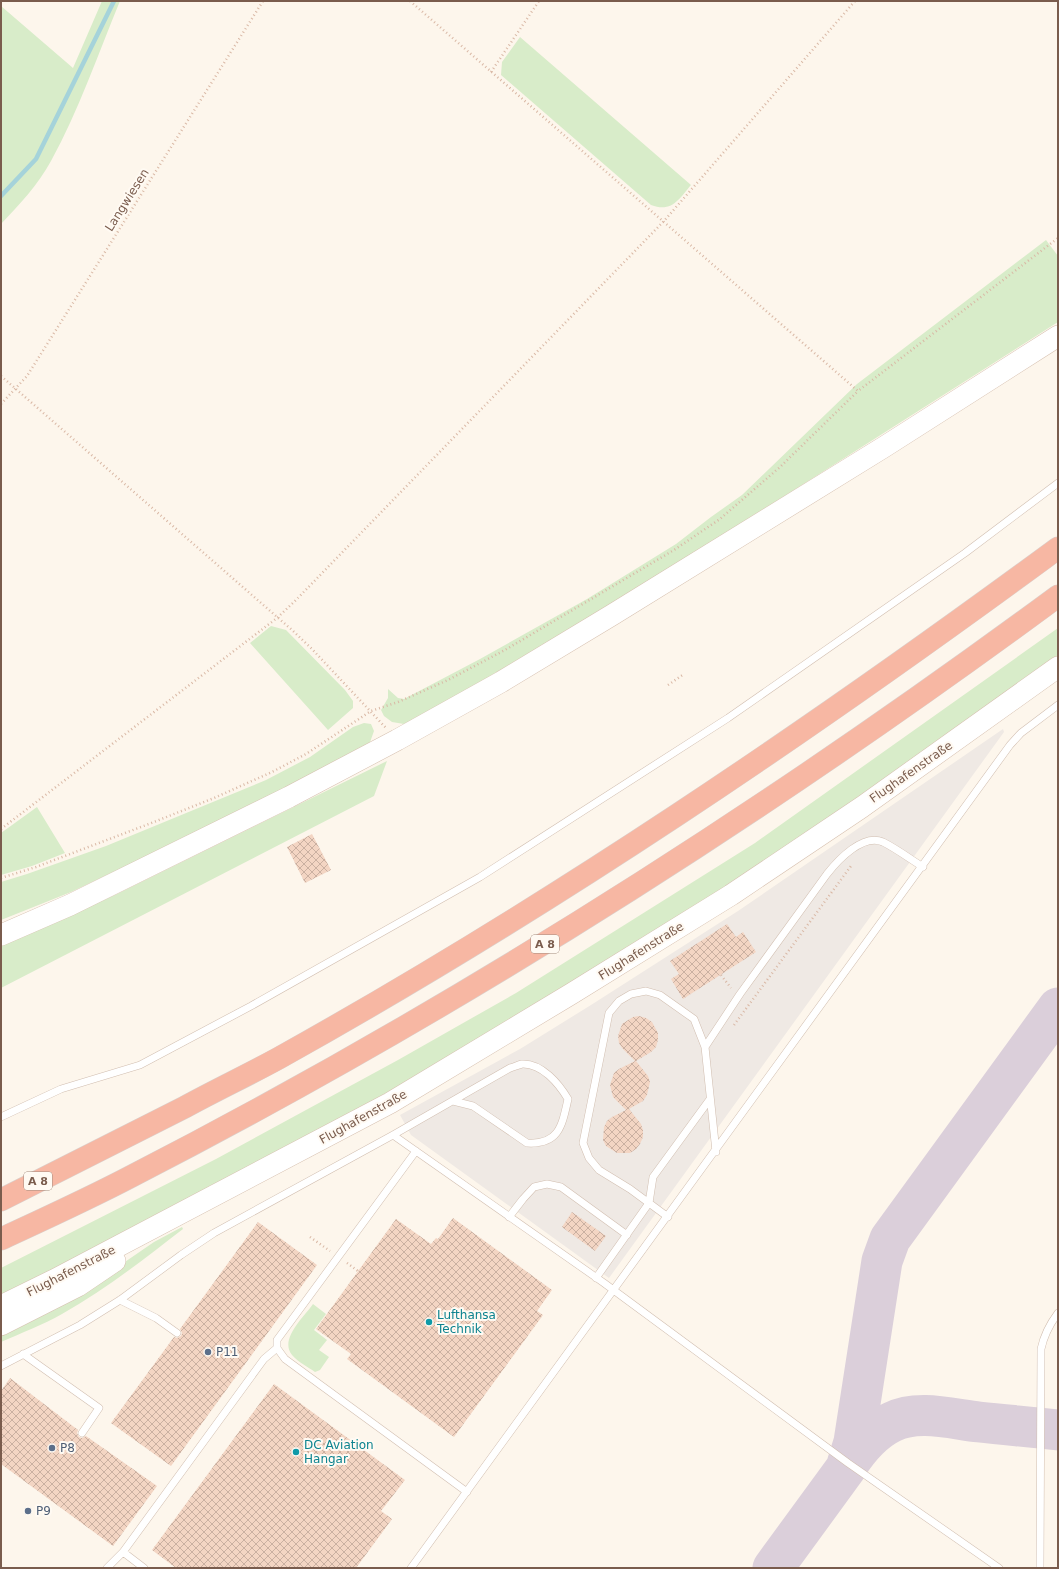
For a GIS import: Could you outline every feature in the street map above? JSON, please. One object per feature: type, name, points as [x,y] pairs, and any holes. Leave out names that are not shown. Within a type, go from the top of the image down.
[{"type":"highway","name":"A 8","points":[[1,1200],[277,1059],[447,961],[641,839],[772,752],[861,691],[1058,548]]},
{"type":"highway","name":"A 8","points":[[1,1239],[126,1179],[222,1129],[408,1026],[513,964],[798,781],[933,687],[1058,596]]},
{"type":"main road","points":[[1,935],[70,905],[282,800],[397,740],[501,682],[877,451],[1058,336]]},
{"type":"main road","name":"Flughafenstraße","points":[[1,1306],[204,1202],[390,1103],[571,994],[724,900],[862,806],[1058,667]]},
{"type":"main road","name":"Flughafenstraße","points":[[1,1325],[78,1286],[204,1202]]},
{"type":"lane","points":[[1,1117],[61,1088],[140,1065],[251,1006],[480,877],[728,718],[965,553],[1058,483]]},
{"type":"lane","points":[[411,1568],[716,1152],[1010,745],[1021,733],[1058,705]]},
{"type":"lane","points":[[705,1046],[740,994],[822,880],[841,858],[862,844],[872,840],[882,842],[923,867]]},
{"type":"lane","points":[[668,1217],[630,1189],[599,1170],[589,1158],[583,1143],[609,1013],[619,1001],[631,994],[646,991],[660,995],[694,1019],[705,1046],[716,1152]]},
{"type":"lane","points":[[1,1366],[80,1325],[120,1300],[181,1254],[214,1233],[393,1135],[510,1068],[522,1064],[533,1066],[545,1073],[561,1088],[568,1099],[564,1120],[557,1133],[548,1142],[537,1144],[527,1143],[473,1106],[453,1101]]},
{"type":"lane","points":[[596,1278],[649,1203],[653,1177],[710,1099]]},
{"type":"lane","points":[[393,1135],[596,1278],[848,1463],[1000,1568]]},
{"type":"lane","points":[[107,1568],[123,1552],[264,1358],[276,1348],[277,1340],[416,1151]]},
{"type":"lane","points":[[509,1217],[523,1198],[534,1187],[547,1184],[561,1187],[627,1235]]},
{"type":"lane","points":[[120,1300],[156,1318],[177,1333]]},
{"type":"lane","points":[[1040,1568],[1041,1349],[1046,1331],[1058,1313]]},
{"type":"lane","points":[[276,1348],[285,1359],[467,1492]]},
{"type":"lane","points":[[23,1354],[99,1408],[82,1433]]},
{"type":"lane","points":[[123,1552],[144,1568]]},
{"type":"path","name":"Langwiesen","points":[[1,404],[27,376],[263,1]]},
{"type":"path","points":[[410,1],[858,391]]},
{"type":"path","points":[[491,72],[539,1]]},
{"type":"path","points":[[1,829],[277,618],[294,602],[664,221],[855,1]]},
{"type":"path","points":[[1,878],[36,867],[161,819],[214,798],[272,772],[306,754],[371,711],[398,702],[448,680],[565,615],[679,546],[720,519],[780,467],[858,391],[1058,238]]},
{"type":"path","points":[[1,376],[312,649],[397,740]]},
{"type":"path","points":[[668,685],[684,674]]},
{"type":"path","points":[[730,1031],[851,865]]},
{"type":"path","points":[[310,1237],[328,1250]]},
{"type":"shaded area","points":[[1003,729],[1004,732],[609,1278],[411,1135],[400,1115],[520,1049],[738,911]]},
{"type":"green space","points":[[102,1],[120,1],[88,82],[61,142],[40,178],[1,224],[1,6],[73,68]]},
{"type":"green space","points":[[520,37],[691,185],[679,200],[670,206],[658,207],[651,205],[501,75],[502,62]]},
{"type":"green space","points":[[1046,240],[1058,256],[1058,322],[791,492],[611,604],[455,697],[404,724],[392,722],[384,716],[381,710],[388,698],[388,689],[398,698],[404,699],[480,659],[587,599],[676,544],[742,495],[857,384]]},
{"type":"green space","points":[[271,626],[286,630],[345,690],[353,701],[353,708],[328,730],[250,643]]},
{"type":"green space","points":[[1058,628],[1058,655],[981,712],[749,874],[483,1041],[287,1151],[1,1295],[1,1268],[216,1159],[398,1060],[516,993],[755,843]]},
{"type":"green space","points":[[364,723],[371,724],[374,731],[369,745],[217,823],[71,892],[1,920],[1,882],[106,846],[266,780],[310,757],[353,727]]},
{"type":"green space","points":[[387,761],[374,796],[1,988],[1,946],[117,894]]},
{"type":"green space","points":[[37,807],[65,853],[32,866],[1,875],[1,833]]},
{"type":"green space","points":[[182,1227],[183,1229],[154,1252],[94,1295],[55,1318],[1,1342],[1,1333],[119,1266],[154,1242]]},
{"type":"green space","points":[[313,1304],[326,1314],[314,1330],[327,1340],[319,1350],[329,1357],[320,1370],[315,1372],[292,1355],[289,1349],[289,1342],[294,1328]]},
{"type":"building","points":[[312,834],[331,870],[305,883],[287,847]]},
{"type":"building","points":[[727,924],[736,937],[743,932],[756,952],[683,999],[671,979],[679,974],[670,961]]},
{"type":"building","points":[[639,1016],[652,1022],[658,1033],[656,1047],[651,1052],[636,1061],[648,1076],[650,1082],[647,1095],[643,1101],[629,1109],[641,1124],[643,1137],[636,1149],[630,1153],[617,1153],[606,1146],[603,1140],[604,1127],[607,1121],[612,1117],[626,1110],[613,1097],[610,1085],[614,1073],[635,1061],[622,1048],[619,1043],[618,1036],[622,1024],[633,1017]]},
{"type":"building","points":[[572,1212],[606,1236],[595,1251],[562,1227]]},
{"type":"building","name":"Lufthansa Technik","points":[[453,1218],[552,1290],[537,1311],[543,1315],[454,1437],[347,1359],[351,1354],[316,1329],[396,1219],[431,1244],[436,1238],[438,1239]]},
{"type":"building","name":"P11","points":[[258,1222],[317,1265],[171,1466],[111,1423],[174,1337],[177,1338],[181,1336],[182,1333],[180,1329]]},
{"type":"building","name":"P8","points":[[10,1378],[78,1430],[77,1433],[79,1437],[82,1438],[86,1436],[157,1486],[113,1546],[1,1464],[1,1391]]},
{"type":"building","name":"DC Aviation Hangar","points":[[274,1384],[405,1480],[381,1511],[392,1519],[356,1568],[176,1568],[152,1550]]},
{"type":"waterway","points":[[1,196],[36,159],[114,1]]},
{"type":"taxiway","points":[[773,1568],[846,1468],[854,1442],[882,1261],[890,1239],[1058,1008]]},
{"type":"taxiway","points":[[847,1466],[861,1447],[878,1430],[892,1422],[913,1416],[935,1416],[1058,1430]]},
{"type":"place","name":"Lufthansa Technik","points":[[429,1322]]},
{"type":"place","name":"P11","points":[[208,1352]]},
{"type":"place","name":"P8","points":[[52,1448]]},
{"type":"place","name":"DC Aviation Hangar","points":[[296,1452]]},
{"type":"place","name":"P9","points":[[28,1511]]}]
